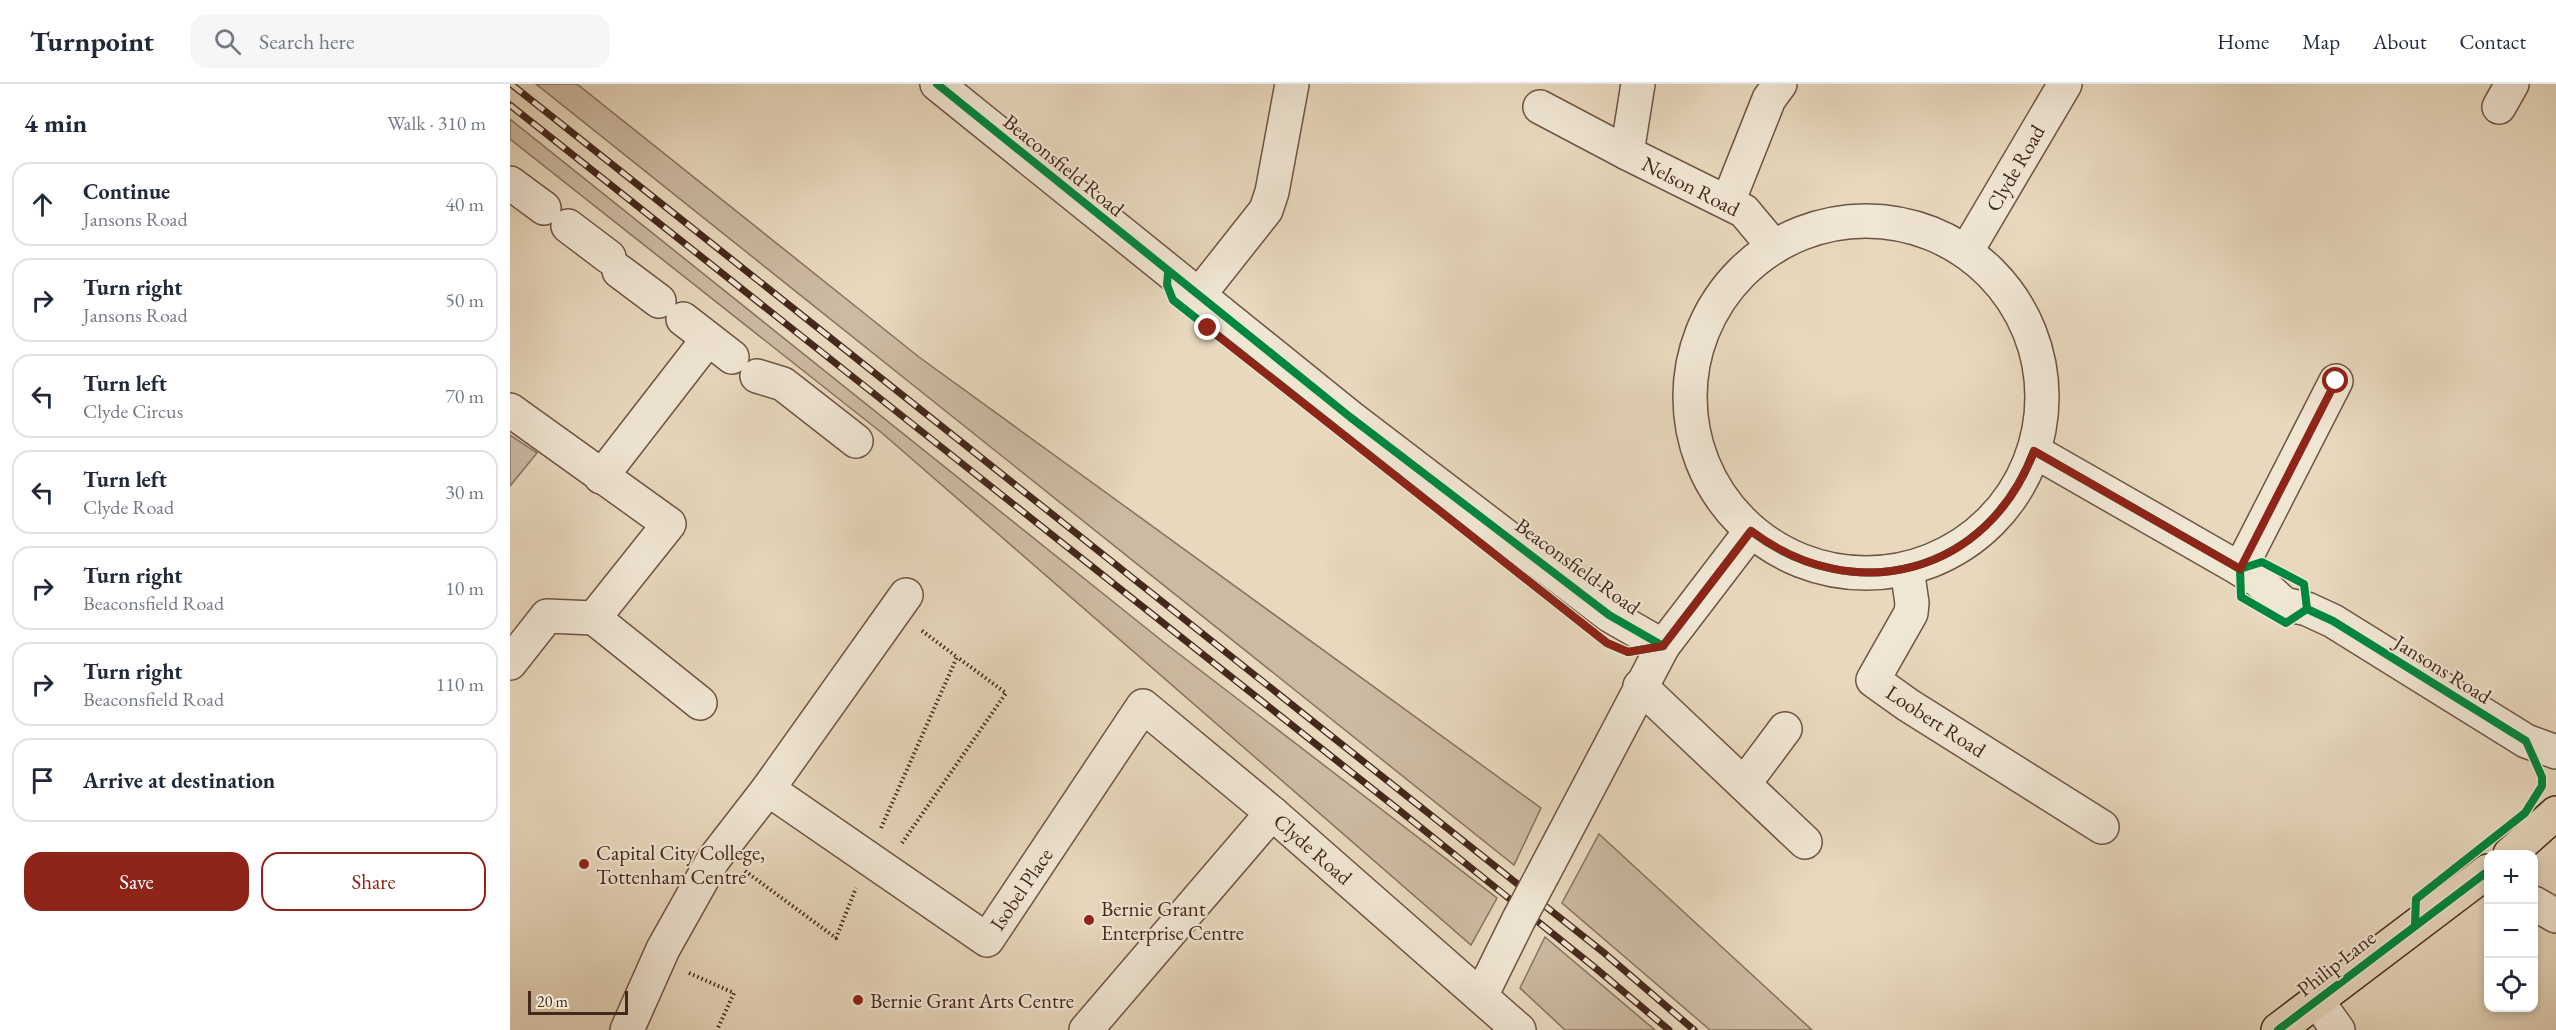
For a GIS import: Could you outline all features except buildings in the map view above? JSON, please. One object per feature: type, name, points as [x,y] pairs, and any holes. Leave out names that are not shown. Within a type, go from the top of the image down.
[{"type":"main road","points":[[2515,850],[2556,813]]},
{"type":"main road","name":"Philip Lane","points":[[2278,1030],[2484,874]]},
{"type":"street","name":"Beaconsfield Road","points":[[937,84],[1350,417],[1609,615],[1663,646]]},
{"type":"street","points":[[1198,296],[1266,210],[1272,192],[1292,84]]},
{"type":"street","name":"Nelson Road","points":[[1638,84],[1627,153],[1728,202],[1751,218],[1774,247]]},
{"type":"street","points":[[1728,202],[1769,99],[1780,84]]},
{"type":"street","name":"Clyde Road","points":[[1966,252],[2065,84]]},
{"type":"street","points":[[1540,107],[1627,153]]},
{"type":"street","points":[[530,201],[614,264],[732,358],[783,384],[856,441]]},
{"type":"street","points":[[1871,221],[1916,228],[1966,252],[2006,290],[2032,338],[2043,392],[2034,451],[2011,497],[1987,525],[1973,537],[1942,556],[1907,569],[1870,574],[1816,567],[1782,553],[1751,531],[1726,505],[1703,465],[1691,421],[1690,384],[1697,348],[1721,298],[1745,270],[1774,247],[1825,226],[1871,221]]},
{"type":"street","points":[[601,477],[732,358]]},
{"type":"street","points":[[2240,569],[2336,381]]},
{"type":"street","points":[[510,410],[669,524],[594,618]]},
{"type":"street","name":"Jansons Road","points":[[2034,451],[2240,569],[2259,581],[2284,604],[2307,609],[2333,621],[2526,741],[2556,752]]},
{"type":"street","points":[[1481,996],[1640,686],[1663,646],[1751,531]]},
{"type":"street","name":"Loobert Road","points":[[1907,569],[1912,603],[1911,613],[1873,680],[1908,705],[2102,827]]},
{"type":"street","points":[[627,1030],[663,949],[713,860],[768,789],[906,595]]},
{"type":"street","points":[[510,663],[547,616],[594,618],[700,703]]},
{"type":"street","points":[[1640,686],[1805,842]]},
{"type":"street","name":"Clyde Road","points":[[1143,706],[1272,813],[1519,1030]]},
{"type":"street","name":"Isobel Place","points":[[768,789],[987,940],[1143,706]]},
{"type":"street","points":[[1744,784],[1785,729]]},
{"type":"street","points":[[1086,1030],[1272,813]]},
{"type":"street","points":[[2536,904],[2556,916]]},
{"type":"street","points":[[2317,1001],[2338,1030]]},
{"type":"path","points":[[885,868],[1006,693],[957,657]]},
{"type":"shaded area","points":[[536,84],[577,84],[919,357],[1541,808],[1514,865]]},
{"type":"shaded area","points":[[510,119],[1166,644],[1497,898],[1471,945],[882,433],[510,139]]},
{"type":"shaded area","points":[[510,435],[537,453],[510,486]]},
{"type":"shaded area","points":[[1599,834],[1812,1030],[1710,1030],[1562,903]]},
{"type":"shaded area","points":[[1545,937],[1655,1030],[1565,1030],[1520,988]]},
{"type":"railway","points":[[511,84],[1603,952],[1694,1030]]},
{"type":"railway","points":[[510,105],[1399,810],[1669,1030]]},
{"type":"cycle path","points":[[937,84],[1350,417],[1609,615],[1663,646]]},
{"type":"cycle path","points":[[1168,273],[1167,285],[1173,300],[1607,643],[1628,652],[1663,646]]},
{"type":"cycle path","points":[[1663,646],[1751,531],[1791,555],[1832,569],[1874,572],[1914,566],[1951,551],[1985,526],[2013,493],[2034,451],[2240,569],[2262,562],[2304,584],[2307,609]]},
{"type":"cycle path","points":[[2240,569],[2241,597],[2286,623],[2307,609]]},
{"type":"cycle path","points":[[2307,609],[2333,621],[2526,741],[2542,777],[2542,786],[2525,813],[2416,899],[2415,924]]},
{"type":"cycle path","points":[[2278,1030],[2484,874]]},
{"type":"place","name":"Capital City College, Tottenham Centre","points":[[584,864]]},
{"type":"place","name":"Bernie Grant Enterprise Centre","points":[[1089,920]]},
{"type":"place","name":"Bernie Grant Arts Centre","points":[[858,1000]]},
{"type":"route","points":[[1208,328],[1607,643],[1628,652],[1663,646],[1751,531],[1766,543],[1798,561],[1834,571],[1870,574],[1925,564],[1958,548],[2000,512],[2021,481],[2034,451],[2240,569],[2336,381]]}]
